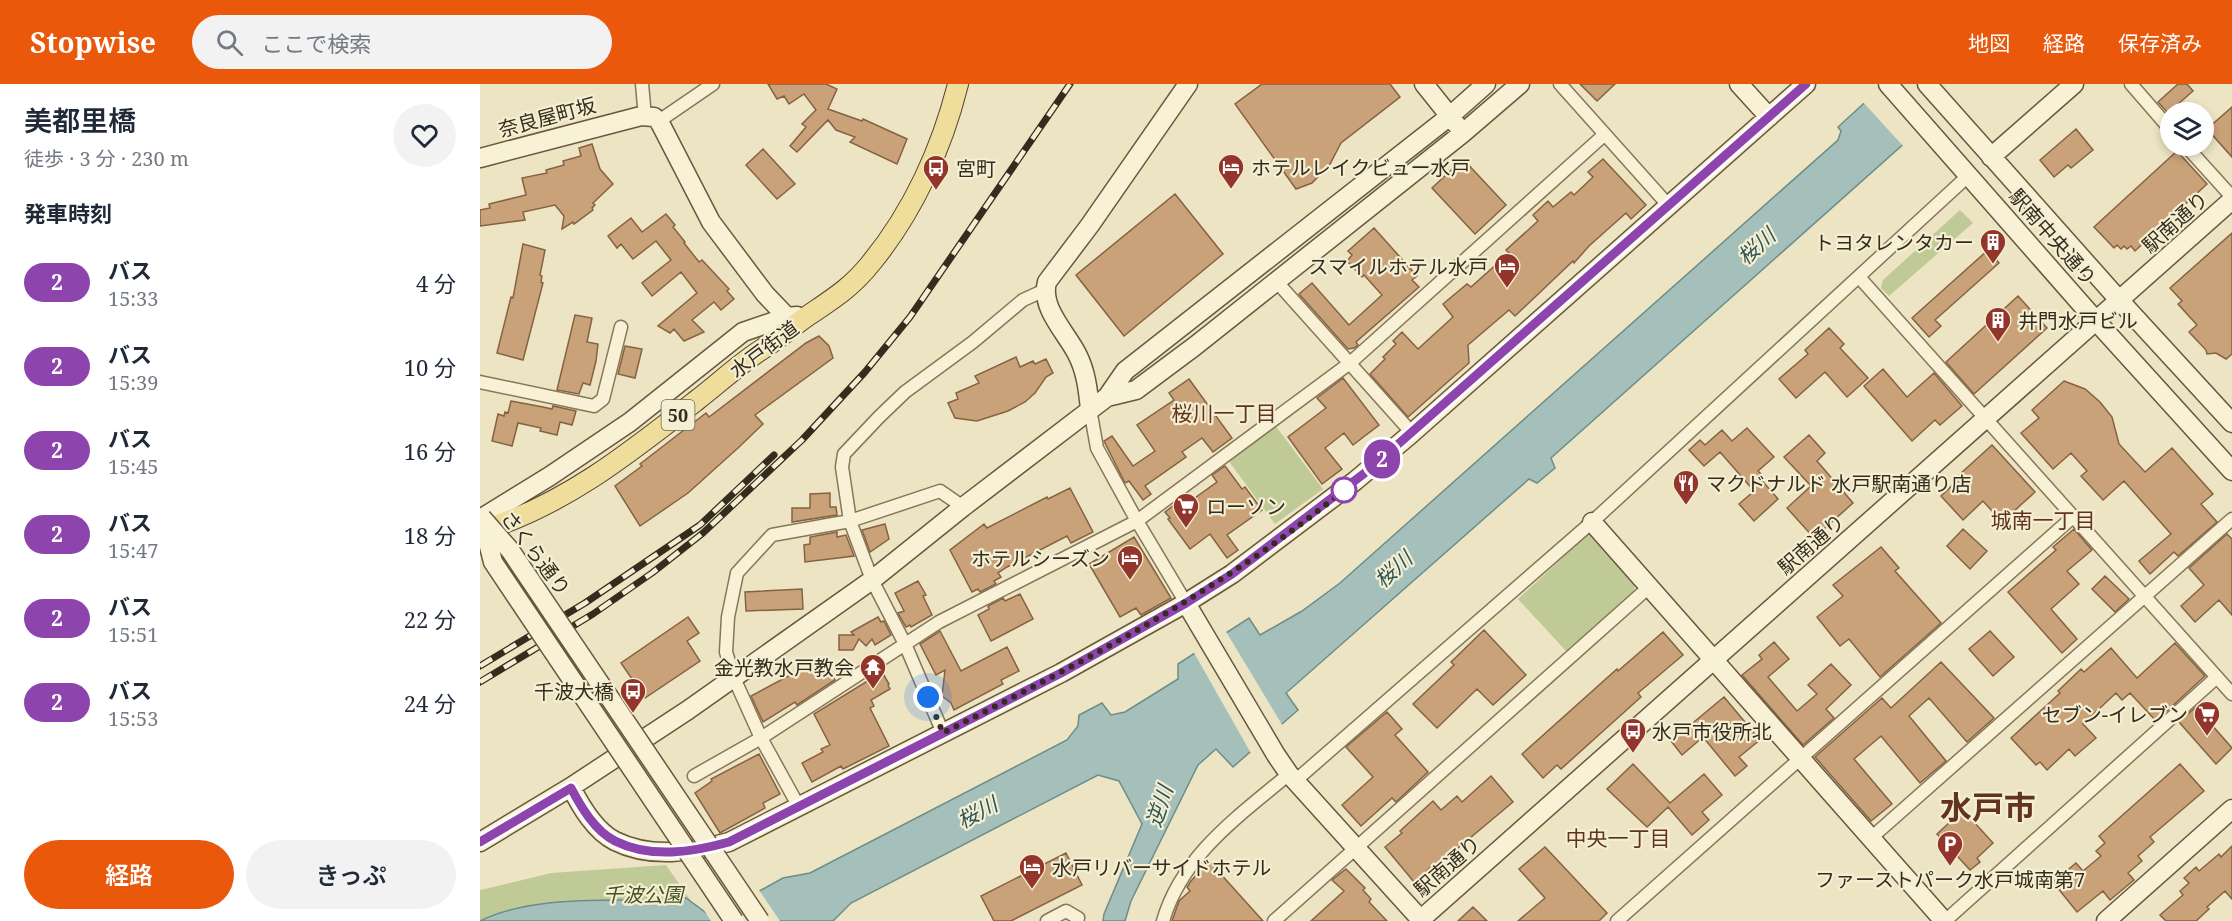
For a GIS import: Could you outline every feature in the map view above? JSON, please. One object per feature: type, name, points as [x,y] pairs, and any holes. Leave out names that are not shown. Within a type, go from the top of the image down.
[{"type":"main road","name":"水戸街道","points":[[480,520],[498,525],[542,506],[605,469],[852,284],[871,263],[898,225],[929,169],[944,132],[958,84]]},
{"type":"street","points":[[642,84],[652,119],[711,222],[765,294],[787,317]]},
{"type":"street","points":[[652,119],[713,84]]},
{"type":"street","points":[[1188,84],[1077,244],[1051,275],[1045,290],[1050,308],[1080,361],[1087,385],[1097,448],[1137,521],[1275,755],[1421,921]]},
{"type":"street","points":[[1424,84],[1463,133]]},
{"type":"street","points":[[480,842],[571,788],[734,678],[872,580],[1107,397],[1125,372],[1450,116],[1486,84]]},
{"type":"street","points":[[1107,397],[1136,390],[1463,133],[1520,84]]},
{"type":"street","points":[[1560,84],[1669,206]]},
{"type":"street","points":[[1739,84],[1769,117]]},
{"type":"street","points":[[571,788],[583,810],[598,827],[614,840],[639,849],[695,851],[729,842],[1061,673],[1186,603],[1232,574],[1324,506],[1412,433],[1806,84]]},
{"type":"street","name":"駅南中央通り","points":[[1888,84],[2097,322],[2232,471]]},
{"type":"street","name":"駅南中央通り","points":[[1928,84],[2120,301],[2232,423]]},
{"type":"street","points":[[1992,157],[2074,84]]},
{"type":"street","points":[[2131,84],[2160,117]]},
{"type":"street","name":"奈良屋町坂","points":[[480,158],[616,122],[652,119]]},
{"type":"street","points":[[694,776],[761,738],[939,622],[1137,521],[1350,363],[1604,135]]},
{"type":"street","points":[[2195,156],[2232,199]]},
{"type":"street","points":[[1163,921],[1171,897],[1200,852],[1292,777],[1592,522],[1969,175]]},
{"type":"street","name":"駅南通り","points":[[1421,921],[2097,322],[2232,199]]},
{"type":"street","points":[[1859,277],[2232,694]]},
{"type":"street","points":[[1276,280],[1412,433]]},
{"type":"street","points":[[943,733],[905,644],[872,580],[850,521],[842,467],[844,454],[905,392],[973,342],[1023,300],[1045,290]]},
{"type":"street","points":[[480,520],[630,422],[743,332],[787,317],[808,315]]},
{"type":"street","points":[[480,382],[594,406],[603,399],[621,327]]},
{"type":"street","points":[[799,807],[761,738],[734,678],[726,652],[728,617],[737,573],[772,535],[850,521],[940,491],[963,507]]},
{"type":"street","points":[[1617,921],[2074,516]]},
{"type":"street","points":[[1871,838],[2232,519]]},
{"type":"street","name":"さくら通り","points":[[480,520],[493,562],[734,921]]},
{"type":"street","name":"さくら通り","points":[[480,520],[510,550],[760,921]]},
{"type":"street","points":[[1592,522],[1944,921],[2217,677]]},
{"type":"street","points":[[1274,921],[1649,587]]},
{"type":"street","points":[[2106,921],[2232,809]]},
{"type":"street","points":[[1047,921],[1066,911],[1078,918],[1077,921]]},
{"type":"green space","points":[[1960,210],[1973,223],[1889,296],[1881,288],[1883,280]]},
{"type":"green space","points":[[1275,425],[1323,489],[1275,524],[1228,460]]},
{"type":"green space","points":[[1587,535],[1593,535],[1635,584],[1634,591],[1566,651],[1518,599]]},
{"type":"green space","name":"千波公園","points":[[666,865],[705,921],[480,921],[480,890],[551,873]]},
{"type":"water","points":[[1885,84],[1971,84],[1551,458],[1555,468],[1537,483],[1529,479],[1286,693],[1298,710],[1233,767],[1216,749],[1198,765],[1131,901],[1125,921],[1103,921],[1142,824],[1119,781],[1098,775],[851,903],[833,921],[480,921],[513,909],[549,903],[686,898],[712,917],[783,878],[810,873],[1067,740],[1078,726],[1079,715],[1102,703],[1111,715],[1125,712],[1178,679],[1178,664],[1249,618],[1260,635],[1302,611],[1340,583],[1838,140],[1841,131],[1838,127]]},
{"type":"pier","points":[[1881,84],[1974,85],[1904,147],[1862,101]]},
{"type":"pier","points":[[1225,630],[1284,728],[1252,755],[1193,651]]},
{"type":"pier","points":[[757,887],[780,921],[711,921],[700,904],[712,914]]},
{"type":"building","points":[[768,84],[826,84],[837,89],[828,109],[862,121],[863,119],[907,139],[897,164],[850,142],[855,137],[836,130],[828,120],[797,152],[790,146],[806,127],[802,124],[816,110],[804,94],[789,104],[784,96],[777,99]]},
{"type":"building","points":[[1262,84],[1390,84],[1400,97],[1341,143],[1330,164],[1312,183],[1296,189],[1235,104]]},
{"type":"building","points":[[1580,84],[1615,84],[1597,101]]},
{"type":"building","points":[[2178,84],[2187,84],[2193,91],[2180,102],[2160,102],[2160,104],[2158,102]]},
{"type":"building","points":[[2232,107],[2232,157],[2214,137],[2214,123]]},
{"type":"building","points":[[2076,129],[2093,150],[2071,168],[2068,165],[2054,177],[2040,160]]},
{"type":"building","points":[[592,144],[600,169],[613,184],[593,203],[595,205],[593,210],[574,224],[573,222],[562,229],[564,216],[555,205],[523,212],[525,220],[480,226],[480,210],[490,208],[489,204],[526,195],[522,178],[547,173],[546,170],[564,165],[563,161],[581,156],[579,148]]},
{"type":"building","points":[[763,149],[795,184],[777,199],[746,165]]},
{"type":"building","points":[[2172,156],[2182,156],[2207,184],[2135,251],[2131,246],[2127,249],[2124,246],[2121,249],[2117,245],[2114,248],[2094,227]]},
{"type":"building","points":[[1463,159],[1506,205],[1475,234],[1432,188]]},
{"type":"building","points":[[1603,159],[1646,205],[1631,219],[1626,213],[1515,316],[1509,310],[1468,345],[1469,363],[1408,417],[1370,374],[1396,344],[1393,341],[1402,332],[1418,349],[1453,317],[1443,304],[1467,284],[1471,287],[1509,253],[1506,250],[1538,221],[1533,215],[1548,201],[1553,207],[1571,192],[1574,195],[1593,177],[1588,172]]},
{"type":"building","points":[[1175,194],[1223,254],[1124,336],[1076,275]]},
{"type":"building","points":[[666,214],[699,262],[702,260],[729,289],[727,291],[734,299],[721,310],[714,302],[692,320],[704,332],[684,341],[674,329],[670,333],[658,326],[697,293],[681,272],[652,296],[642,283],[671,260],[656,241],[633,259],[621,244],[617,248],[608,236],[631,218],[642,232]]},
{"type":"building","points":[[1374,228],[1417,276],[1412,280],[1419,287],[1356,342],[1358,345],[1348,349],[1299,294],[1312,283],[1349,325],[1382,295],[1364,275],[1362,277],[1347,261],[1352,255],[1348,251]]},
{"type":"building","points":[[2232,233],[2232,354],[2226,359],[2216,353],[2207,354],[2189,332],[2197,325],[2178,304],[2182,301],[2170,288]]},
{"type":"building","points":[[523,244],[545,250],[540,275],[543,283],[523,360],[497,353],[511,297],[513,298]]},
{"type":"building","points":[[1988,250],[1999,263],[1935,320],[1941,326],[1929,337],[1912,318]]},
{"type":"building","name":"井門水戸ビル","points":[[2018,296],[2047,328],[1974,394],[1946,362]]},
{"type":"building","points":[[575,315],[592,318],[587,342],[598,344],[590,385],[583,383],[579,394],[557,390]]},
{"type":"building","points":[[1829,328],[1844,344],[1840,348],[1868,378],[1847,397],[1825,372],[1796,398],[1779,379],[1808,354],[1805,350]]},
{"type":"building","points":[[819,336],[829,346],[833,358],[755,415],[763,424],[688,493],[640,526],[615,486],[706,413],[709,417],[806,343]]},
{"type":"building","points":[[625,346],[642,349],[635,378],[618,374]]},
{"type":"building","points":[[1016,357],[1020,367],[1033,361],[1035,364],[1046,359],[1053,373],[1046,377],[1035,393],[1025,402],[1008,411],[977,421],[955,418],[948,403],[958,399],[956,393],[979,383],[975,376]]},
{"type":"building","points":[[1883,369],[1907,397],[1934,373],[1962,406],[1940,425],[1935,420],[1912,441],[1864,386]]},
{"type":"building","points":[[1343,378],[1379,425],[1353,445],[1344,433],[1325,448],[1342,469],[1322,484],[1288,437],[1326,408],[1317,398]]},
{"type":"building","points":[[1189,379],[1232,438],[1213,452],[1202,438],[1182,452],[1186,457],[1145,486],[1151,494],[1143,500],[1129,481],[1125,483],[1104,441],[1112,436],[1133,466],[1155,451],[1137,425],[1174,400],[1169,393]]},
{"type":"building","points":[[2064,381],[2085,389],[2100,402],[2112,417],[2119,444],[2145,472],[2172,448],[2213,494],[2201,504],[2217,522],[2178,556],[2174,552],[2150,574],[2139,561],[2171,534],[2124,481],[2103,500],[2081,476],[2087,471],[2071,453],[2053,469],[2021,433],[2039,418],[2032,410]]},
{"type":"building","points":[[511,401],[576,411],[572,425],[560,422],[557,435],[540,431],[541,428],[518,423],[512,446],[492,441],[498,414],[504,416],[505,412],[508,413]]},
{"type":"building","points":[[1747,428],[1774,457],[1758,471],[1761,474],[1758,476],[1778,499],[1754,521],[1739,504],[1754,491],[1720,452],[1704,466],[1689,450],[1700,440],[1705,445],[1722,430],[1732,441]]},
{"type":"building","points":[[1809,435],[1825,453],[1817,461],[1853,503],[1814,538],[1787,508],[1811,486],[1784,457]]},
{"type":"building","points":[[1992,445],[2035,492],[2002,522],[1983,501],[1963,520],[1941,496],[1961,477],[1959,475]]},
{"type":"building","points":[[1225,466],[1262,510],[1227,535],[1238,550],[1227,558],[1210,534],[1190,549],[1165,512],[1178,502],[1182,507],[1217,482],[1212,475]]},
{"type":"building","points":[[1070,488],[1093,532],[1071,543],[1067,536],[998,573],[1001,577],[994,581],[996,584],[980,592],[978,589],[972,592],[950,550],[984,524],[987,528],[1047,497],[1048,499]]},
{"type":"building","points":[[830,493],[830,507],[836,507],[837,515],[792,522],[792,508],[810,508],[810,494]]},
{"type":"building","points":[[885,524],[889,539],[870,552],[862,530]]},
{"type":"building","points":[[1963,529],[1987,551],[1970,569],[1947,546]]},
{"type":"building","points":[[2074,529],[2092,550],[2067,571],[2079,584],[2051,609],[2077,639],[2062,653],[2008,592],[2056,550],[2053,547]]},
{"type":"building","points":[[837,532],[837,537],[846,535],[854,556],[805,562],[804,545],[810,544],[810,537]]},
{"type":"building","points":[[2227,534],[2232,539],[2232,615],[2219,600],[2195,622],[2181,606],[2204,585],[2189,568]]},
{"type":"building","name":"ホテルシーズン","points":[[1134,537],[1171,598],[1141,615],[1136,608],[1120,617],[1089,564]]},
{"type":"building","points":[[1881,547],[1899,568],[1895,571],[1941,623],[1880,677],[1849,639],[1840,646],[1817,617],[1843,596],[1833,585]]},
{"type":"building","points":[[2105,576],[2129,599],[2115,612],[2092,589]]},
{"type":"building","points":[[918,581],[926,595],[923,596],[932,615],[911,627],[910,625],[906,627],[898,613],[904,611],[895,593]]},
{"type":"building","points":[[802,589],[803,609],[746,611],[745,592]]},
{"type":"building","points":[[1020,594],[1033,619],[991,641],[978,615],[989,609],[988,606],[1003,598],[1005,601]]},
{"type":"building","points":[[688,617],[699,633],[687,641],[700,661],[645,698],[621,663]]},
{"type":"building","points":[[878,617],[881,622],[884,621],[891,635],[875,645],[872,639],[866,646],[859,639],[853,650],[839,650],[839,635],[854,635],[851,632]]},
{"type":"building","points":[[1484,630],[1526,675],[1493,705],[1477,689],[1437,728],[1413,704],[1454,665],[1451,662]]},
{"type":"building","points":[[940,631],[961,671],[1007,647],[1019,671],[1001,680],[1003,684],[954,710],[951,703],[942,696],[945,670],[936,675],[920,644]]},
{"type":"building","points":[[1990,631],[2014,657],[1993,676],[1969,649]]},
{"type":"building","points":[[1663,632],[1683,655],[1638,693],[1641,697],[1561,769],[1557,765],[1543,778],[1522,754],[1617,669],[1618,671]]},
{"type":"building","points":[[1774,642],[1789,659],[1768,677],[1797,711],[1817,694],[1808,685],[1831,664],[1851,685],[1826,709],[1834,718],[1803,745],[1742,675],[1762,659],[1759,655]]},
{"type":"building","points":[[2175,643],[2205,676],[2156,721],[2130,693],[2122,700],[2116,693],[2083,724],[2096,738],[2075,756],[2069,749],[2047,770],[2040,762],[2036,765],[2011,738],[2060,693],[2058,691],[2081,669],[2084,672],[2111,648],[2137,678]]},
{"type":"building","points":[[822,658],[835,680],[797,705],[795,702],[763,722],[751,696]]},
{"type":"building","points":[[1941,662],[1994,718],[1967,742],[1929,698],[1909,716],[1946,761],[1920,783],[1881,736],[1854,759],[1892,804],[1871,821],[1815,757],[1882,698],[1891,708]]},
{"type":"building","points":[[882,672],[890,689],[871,700],[874,706],[870,708],[889,746],[843,769],[841,766],[812,782],[802,763],[823,752],[821,749],[830,745],[814,714]]},
{"type":"building","points":[[1724,697],[1760,740],[1739,757],[1747,766],[1735,776],[1703,737],[1682,755],[1671,741]]},
{"type":"building","name":"セブン-イレブン","points":[[2196,707],[2232,748],[2216,764],[2179,722]]},
{"type":"building","points":[[1387,712],[1402,729],[1395,735],[1428,772],[1396,802],[1392,798],[1361,826],[1342,805],[1373,777],[1346,747]]},
{"type":"building","points":[[759,754],[780,794],[763,803],[765,808],[720,833],[695,793],[712,781],[711,779]]},
{"type":"building","points":[[1633,764],[1670,803],[1704,774],[1722,795],[1702,812],[1709,820],[1692,835],[1668,807],[1647,827],[1607,789]]},
{"type":"building","points":[[2180,764],[2204,791],[2150,837],[2154,842],[2138,856],[2142,861],[2128,873],[2134,880],[2110,900],[2103,891],[2077,912],[2053,882],[2076,863],[2083,871],[2101,856],[2096,851],[2105,843],[2099,836]]},
{"type":"building","points":[[1491,776],[1513,802],[1433,869],[1431,867],[1414,882],[1385,847],[1433,801],[1441,810],[1457,796],[1462,802]]},
{"type":"building","points":[[1963,810],[1993,843],[1977,858],[1980,862],[1970,870],[1937,834]]},
{"type":"building","points":[[2232,846],[2232,899],[2225,891],[2207,907],[2209,909],[2196,921],[2166,921],[2160,915],[2183,895],[2180,891],[2189,883],[2184,878],[2196,867],[2199,871],[2219,854],[2221,857]]},
{"type":"building","points":[[1545,847],[1607,913],[1599,921],[1518,921],[1545,898],[1519,869]]},
{"type":"building","name":"水戸リバーサイドホテル","points":[[1066,853],[1082,885],[1011,921],[994,921],[981,896]]},
{"type":"building","points":[[1209,861],[1263,921],[1172,921],[1179,901],[1190,891],[1187,887]]},
{"type":"building","points":[[1346,869],[1365,888],[1363,890],[1371,899],[1369,902],[1387,921],[1311,921],[1344,891],[1332,880]]},
{"type":"building","points":[[1473,907],[1487,921],[1458,921]]},
{"type":"railway","points":[[480,682],[593,614],[652,573],[703,533],[802,440],[865,372],[910,317],[1070,84]]},
{"type":"railway","points":[[480,666],[585,603],[700,525],[774,455]]},
{"type":"bus line","name":"2","points":[[480,842],[571,788],[583,810],[598,827],[614,840],[639,849],[666,852],[695,851],[729,842],[1061,673],[1186,603],[1232,574],[1356,481],[1806,84]]},
{"type":"place","name":"ホテルレイクビュー水戸","points":[[1231,190]]},
{"type":"place","name":"宮町","points":[[936,191]]},
{"type":"place","name":"トヨタレンタカー","points":[[1993,265]]},
{"type":"place","name":"スマイルホテル水戸","points":[[1507,289]]},
{"type":"place","name":"井門水戸ビル","points":[[1998,343]]},
{"type":"place","name":"マクドナルド 水戸駅南通り店","points":[[1686,506]]},
{"type":"place","name":"ローソン","points":[[1186,529]]},
{"type":"place","name":"ホテルシーズン","points":[[1130,581]]},
{"type":"place","name":"金光教水戸教会","points":[[873,690]]},
{"type":"place","name":"千波大橋","points":[[633,714]]},
{"type":"place","name":"セブン-イレブン","points":[[2207,737]]},
{"type":"place","name":"水戸市役所北","points":[[1633,754]]},
{"type":"place","name":"ファーストパーク水戸城南第7","points":[[1950,867]]},
{"type":"place","name":"水戸リバーサイドホテル","points":[[1032,890]]},
{"type":"district","name":"桜川一丁目","points":[[1224,413]]},
{"type":"district","name":"城南一丁目","points":[[2043,520]]},
{"type":"district","name":"水戸市","points":[[1988,806]]},
{"type":"district","name":"中央一丁目","points":[[1618,838]]},
{"type":"route","points":[[928,697],[943,733],[1061,673],[1186,603],[1232,574],[1344,490]]},
{"type":"water label","name":"桜川","points":[[1756,246]]},
{"type":"water label","name":"桜川","points":[[1393,569]]},
{"type":"water label","name":"逆川","points":[[1159,806]]},
{"type":"water label","name":"桜川","points":[[977,812]]}]
